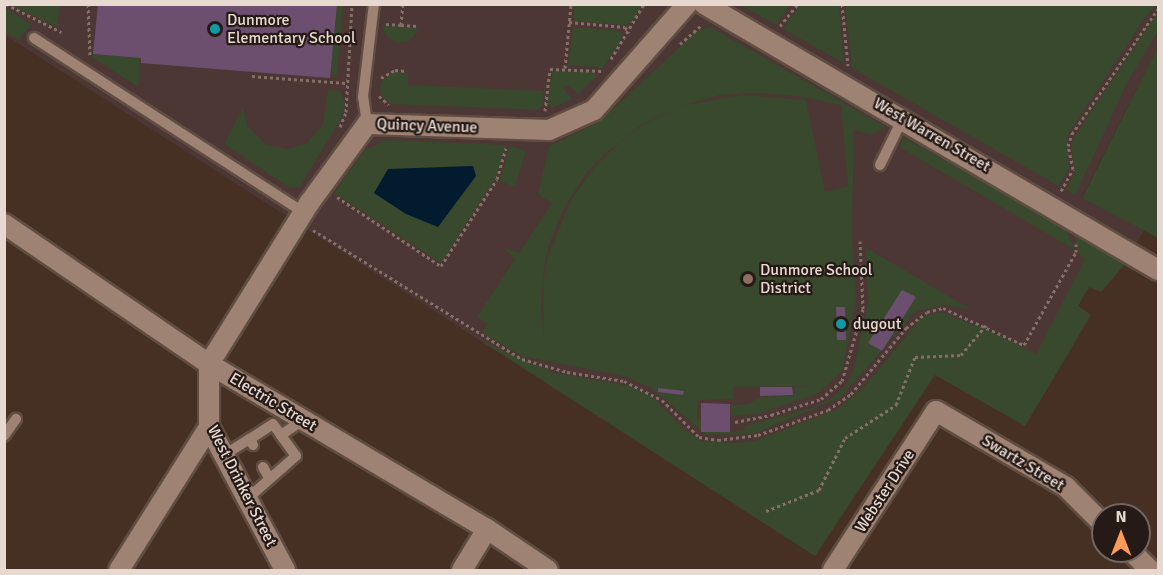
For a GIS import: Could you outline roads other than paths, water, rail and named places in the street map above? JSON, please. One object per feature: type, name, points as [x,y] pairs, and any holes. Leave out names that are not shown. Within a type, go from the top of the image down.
[{"type":"street","name":"Quincy Avenue","points":[[209,364],[306,220],[367,124],[549,130],[594,110],[687,4]]},
{"type":"street","name":"West Warren Street","points":[[704,4],[903,118],[1158,270]]},
{"type":"street","name":"Electric Street","points":[[4,224],[209,364],[488,529],[548,570]]},
{"type":"street","name":"West Drinker Street","points":[[209,364],[209,427],[285,570]]},
{"type":"street","name":"Swartz Street","points":[[936,411],[1066,488],[1091,512]]},
{"type":"street","name":"Webster Drive","points":[[838,569],[936,411]]},
{"type":"street","points":[[119,570],[209,427]]},
{"type":"street","points":[[462,570],[488,529]]},
{"type":"lane","points":[[367,124],[363,97],[374,4]]},
{"type":"lane","points":[[34,38],[306,220]]},
{"type":"lane","points":[[880,165],[903,118]]},
{"type":"lane","points":[[4,436],[16,419]]},
{"type":"lane","points":[[280,435],[303,420]]},
{"type":"lane","points":[[224,455],[252,442],[273,424],[296,456],[247,499]]},
{"type":"lane","points":[[263,466],[269,478]]},
{"type":"water","points":[[473,166],[476,176],[438,227],[406,214],[374,193],[388,169]]},
{"type":"place","name":"Dunmore Elementary School","points":[[215,29]]},
{"type":"place","name":"Dunmore School District","points":[[748,279]]},
{"type":"place","name":"dugout","points":[[841,324]]}]
